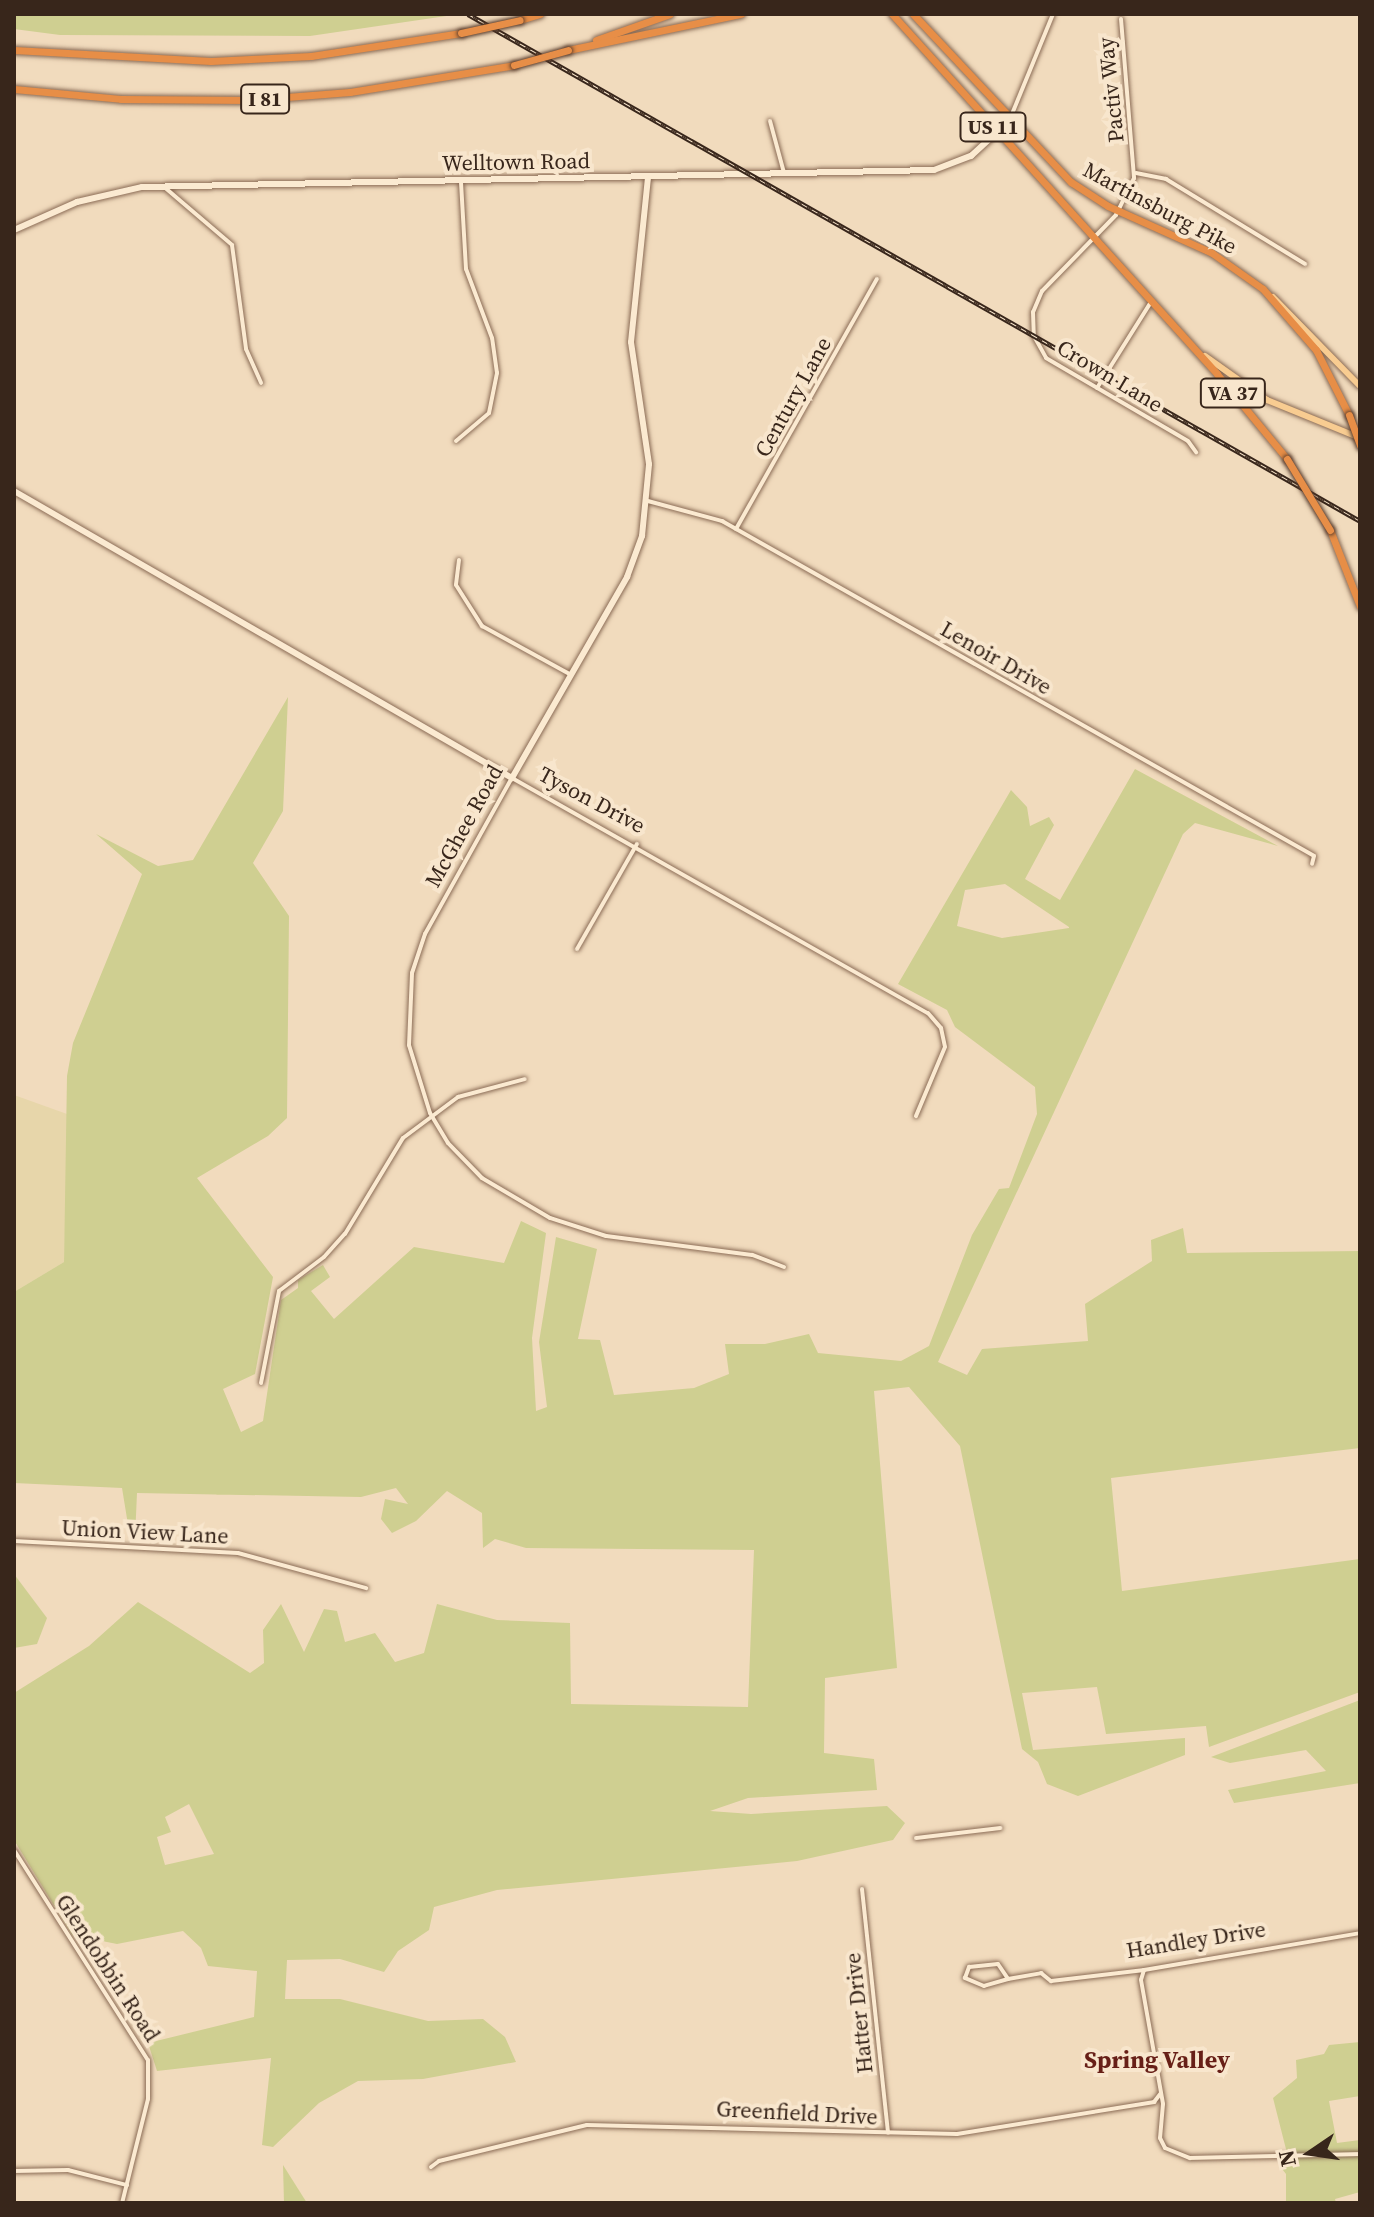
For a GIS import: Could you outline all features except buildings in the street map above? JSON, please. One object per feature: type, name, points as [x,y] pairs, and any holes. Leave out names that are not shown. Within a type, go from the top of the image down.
[{"type":"highway","points":[[520,20],[533,14]]},
{"type":"highway","name":"I 81","points":[[14,50],[211,61],[350,52],[461,33],[540,14]]},
{"type":"highway","name":"I 81","points":[[14,89],[121,99],[249,100],[391,87],[514,65],[568,50],[670,14]]},
{"type":"highway","points":[[568,50],[741,14]]},
{"type":"highway","name":"Martinsburg Pike","points":[[890,14],[1176,329]]},
{"type":"highway","name":"Martinsburg Pike","points":[[914,14],[1057,171],[1119,211],[1212,253],[1263,289],[1316,350],[1349,415],[1360,446]]},
{"type":"highway","name":"VA 37","points":[[1176,329],[1287,459],[1330,530],[1360,606]]},
{"type":"main road","name":"US 11","points":[[1263,289],[1360,386]]},
{"type":"main road","name":"US 11","points":[[1176,329],[1226,374],[1267,400],[1360,438]]},
{"type":"street","points":[[1009,121],[1053,14]]},
{"type":"street","name":"Pactiv Way","points":[[1094,240],[1119,211],[1135,173],[1121,19]]},
{"type":"street","points":[[770,121],[784,173]]},
{"type":"street","name":"Welltown Road","points":[[14,230],[92,198],[163,186],[648,178],[939,169],[971,156],[1009,121]]},
{"type":"street","points":[[1135,173],[1166,179],[1305,264]]},
{"type":"street","name":"McGhee Road","points":[[648,178],[631,342],[646,430],[648,501],[633,564],[425,934],[412,973],[407,1030],[414,1073],[430,1113],[448,1143],[482,1178],[550,1218],[606,1236],[752,1255],[784,1267]]},
{"type":"street","points":[[456,441],[489,413],[497,373],[492,338],[466,269],[461,182]]},
{"type":"street","points":[[163,186],[224,236],[235,251],[246,349],[261,383]]},
{"type":"street","name":"Crown Lane","points":[[1094,240],[1042,291],[1033,325],[1046,358],[1188,441],[1196,452]]},
{"type":"street","name":"Century Lane","points":[[736,529],[877,279]]},
{"type":"street","points":[[1097,388],[1151,302]]},
{"type":"street","name":"Tyson Drive","points":[[14,491],[512,778],[637,844],[934,1019],[943,1033],[944,1053],[916,1116]]},
{"type":"street","name":"Lenoir Drive","points":[[648,501],[694,511],[736,529],[1314,856],[1312,864]]},
{"type":"street","points":[[459,560],[454,580],[482,626],[571,675]]},
{"type":"street","points":[[577,949],[637,844]]},
{"type":"street","points":[[261,1383],[283,1285],[333,1248],[363,1208],[397,1145],[430,1113],[475,1090],[525,1079]]},
{"type":"street","name":"Union View Lane","points":[[14,1541],[238,1553],[366,1588]]},
{"type":"street","points":[[916,1838],[1000,1828]]},
{"type":"street","name":"Glendobbin Road","points":[[14,1850],[148,2060],[148,2099],[122,2203]]},
{"type":"street","name":"Hatter Drive","points":[[862,1889],[888,2133]]},
{"type":"street","name":"Handley Drive","points":[[1008,1979],[998,1964],[965,1971],[967,1981],[978,1985],[1041,1973],[1051,1981],[1129,1967],[1144,1970],[1360,1933]]},
{"type":"street","points":[[1144,1970],[1141,1980],[1161,2093],[1161,2141],[1183,2157],[1360,2154]]},
{"type":"street","name":"Greenfield Drive","points":[[431,2167],[557,2129],[603,2124],[973,2133],[1154,2102],[1161,2093]]},
{"type":"street","points":[[14,2171],[68,2170],[127,2185]]},
{"type":"shaded area","points":[[14,1095],[67,1114],[67,1166],[64,1262],[14,1292]]},
{"type":"green space","points":[[14,14],[460,14],[310,36],[60,35],[14,29]]},
{"type":"green space","points":[[288,697],[283,811],[253,863],[289,916],[287,1118],[268,1136],[197,1178],[273,1277],[255,1374],[223,1389],[241,1432],[263,1421],[281,1300],[298,1288],[298,1280],[323,1265],[330,1277],[311,1291],[334,1319],[414,1247],[504,1263],[521,1221],[546,1233],[532,1338],[536,1411],[547,1407],[539,1342],[556,1237],[597,1249],[578,1339],[600,1340],[614,1395],[694,1388],[729,1374],[725,1344],[765,1344],[809,1334],[818,1353],[901,1361],[929,1346],[972,1235],[999,1189],[1009,1188],[1037,1114],[1035,1087],[955,1027],[947,1010],[898,984],[1011,790],[1027,807],[1030,826],[1049,817],[1054,825],[1025,879],[1060,900],[1135,769],[1278,846],[1195,823],[1183,834],[938,1362],[967,1375],[982,1349],[1088,1341],[1085,1304],[1152,1261],[1151,1240],[1183,1228],[1187,1253],[1360,1251],[1360,1448],[1111,1478],[1122,1591],[1360,1559],[1360,1692],[1209,1747],[1206,1726],[1106,1734],[1097,1687],[1022,1693],[1033,1750],[1185,1738],[1185,1755],[1078,1796],[1047,1784],[1038,1762],[1022,1749],[960,1446],[909,1387],[874,1391],[897,1668],[825,1678],[824,1753],[874,1759],[877,1790],[748,1798],[710,1811],[751,1814],[887,1806],[905,1823],[893,1840],[797,1861],[497,1890],[434,1907],[429,1930],[398,1951],[384,1972],[340,1959],[287,1960],[285,1999],[340,1999],[428,2021],[483,2019],[505,2037],[516,2062],[423,2079],[358,2081],[319,2103],[273,2147],[262,2145],[271,2058],[157,2071],[148,2043],[254,2017],[257,1971],[208,1966],[201,1948],[183,1931],[117,1944],[72,1935],[14,1840],[14,1693],[89,1646],[138,1602],[250,1673],[264,1663],[263,1630],[281,1604],[304,1652],[324,1609],[337,1611],[345,1642],[375,1633],[395,1662],[424,1653],[437,1604],[497,1620],[570,1623],[571,1704],[748,1707],[754,1550],[526,1548],[495,1539],[483,1548],[482,1513],[447,1491],[416,1521],[392,1533],[381,1519],[385,1499],[408,1504],[396,1488],[361,1497],[137,1493],[135,1538],[130,1537],[122,1488],[14,1483],[14,1292],[64,1262],[67,1076],[73,1043],[142,874],[96,834],[158,866],[193,860]],"holes":[[[1005,884],[1069,927],[1069,928],[1002,938],[957,926],[965,890]],[[189,1804],[214,1854],[165,1865],[157,1837],[171,1832],[165,1817]]]},
{"type":"green space","points":[[14,1574],[47,1618],[37,1644],[14,1648]]},
{"type":"green space","points":[[1360,1700],[1360,1783],[1234,1803],[1228,1790],[1326,1771],[1306,1750],[1230,1763],[1211,1757]]},
{"type":"green space","points":[[1360,2042],[1360,2096],[1329,2101],[1337,2143],[1360,2140],[1360,2192],[1335,2199],[1336,2203],[1286,2203],[1286,2174],[1279,2165],[1289,2161],[1273,2098],[1297,2078],[1296,2060],[1324,2054],[1329,2045]]},
{"type":"green space","points":[[283,2165],[307,2203],[284,2203]]},
{"type":"railway","points":[[468,14],[1360,521]]},
{"type":"district","name":"Spring Valley","points":[[1157,2060]]}]
